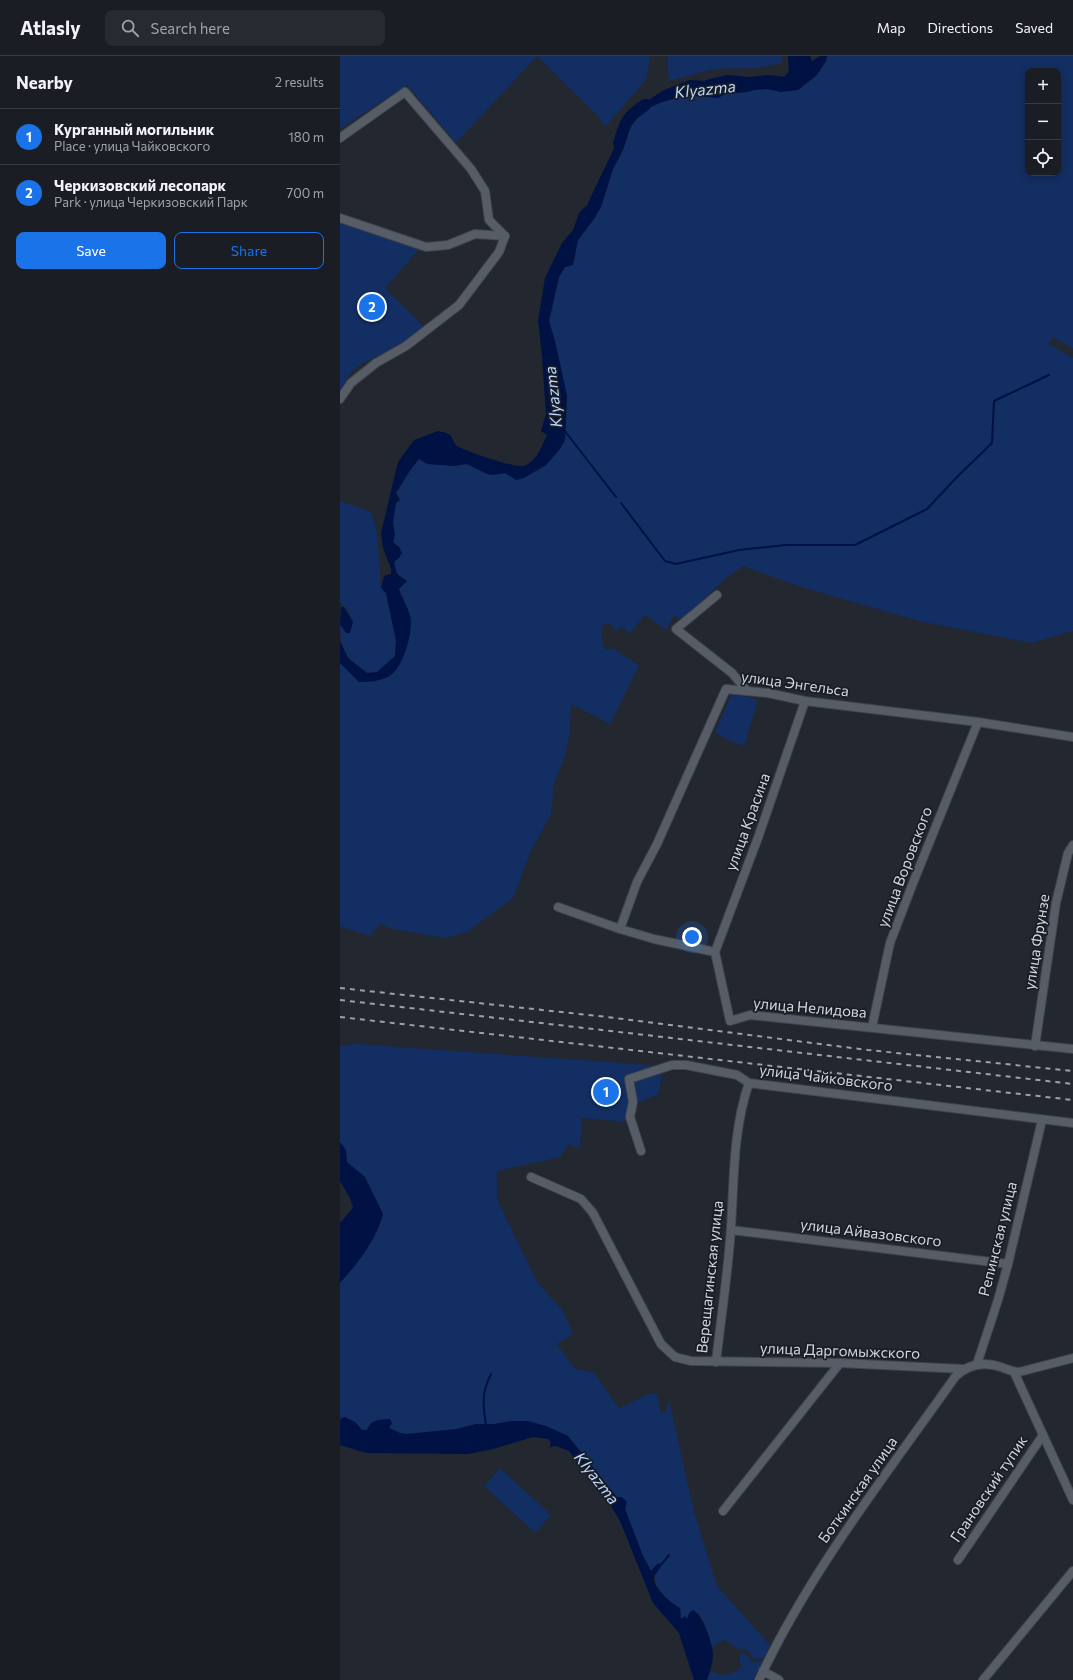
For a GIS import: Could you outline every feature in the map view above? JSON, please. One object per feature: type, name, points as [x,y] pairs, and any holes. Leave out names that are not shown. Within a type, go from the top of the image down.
[{"type":"street","points":[[340,138],[405,92],[472,169],[485,192],[489,220],[505,236]]},
{"type":"street","points":[[340,218],[426,247],[448,245],[475,234],[505,236]]},
{"type":"street","points":[[340,399],[351,383],[376,363],[406,346],[459,305],[499,252],[505,236]]},
{"type":"street","points":[[717,595],[676,629],[732,673],[747,690]]},
{"type":"street","name":"улица Энгельса","points":[[620,929],[637,882],[657,844],[726,689],[768,692],[805,701],[978,722],[1073,737]]},
{"type":"street","name":"улица Красина","points":[[715,952],[759,835],[805,701]]},
{"type":"street","name":"улица Воровского","points":[[872,1027],[890,943],[912,883],[978,722]]},
{"type":"street","name":"улица Фрунзе","points":[[1035,1046],[1056,903],[1068,853],[1073,845]]},
{"type":"street","points":[[558,907],[620,929],[654,939],[715,952]]},
{"type":"street","name":"улица Нелидова","points":[[715,952],[730,1021],[750,1015],[872,1027],[1073,1050]]},
{"type":"street","name":"улица Чайковского","points":[[641,1151],[630,1117],[633,1102],[629,1079],[672,1065],[686,1065],[737,1075],[749,1083],[1073,1123]]},
{"type":"street","name":"Верещагинская улица","points":[[531,1177],[581,1199],[593,1213],[661,1344],[674,1357],[691,1361],[716,1362],[731,1230],[734,1169],[744,1099],[749,1083]]},
{"type":"street","name":"Репинская улица","points":[[977,1364],[1008,1264],[1042,1120]]},
{"type":"street","name":"улица Айвазовского","points":[[731,1230],[1008,1264]]},
{"type":"street","points":[[1073,1358],[1014,1372],[1073,1500]]},
{"type":"street","name":"улица Даргомыжского","points":[[716,1362],[840,1363],[963,1369]]},
{"type":"street","points":[[723,1511],[840,1363]]},
{"type":"street","name":"Боткинская улица","points":[[759,1680],[831,1553],[955,1377],[963,1369],[977,1364],[1000,1366],[1014,1372]]},
{"type":"street","name":"Грановский тупик","points":[[958,1560],[1043,1435]]},
{"type":"street","points":[[983,1680],[1073,1571]]},
{"type":"street","points":[[763,1671],[779,1680]]},
{"type":"shaded area","points":[[340,56],[537,56],[456,143],[407,85],[340,129]]},
{"type":"shaded area","points":[[537,56],[650,56],[646,80],[605,127],[598,116]]},
{"type":"shaded area","points":[[667,56],[782,56],[782,63],[759,68],[714,69],[669,81]]},
{"type":"shaded area","points":[[827,56],[1073,56],[1073,349],[1053,337],[1049,344],[1073,358],[1073,631],[1031,643],[923,622],[801,587],[743,566],[725,579],[682,620],[674,615],[666,630],[645,615],[629,634],[620,627],[616,631],[609,623],[601,626],[603,646],[606,650],[612,648],[639,665],[610,724],[571,704],[570,731],[565,756],[554,783],[551,814],[530,853],[513,898],[467,932],[444,938],[393,929],[380,924],[370,936],[344,928],[340,925],[340,663],[359,682],[374,682],[392,674],[410,616],[399,589],[406,580],[397,574],[395,570],[395,561],[399,547],[393,542],[393,523],[399,497],[396,494],[419,458],[454,466],[467,464],[487,474],[493,475],[505,473],[524,478],[546,465],[560,449],[565,440],[567,396],[555,341],[549,322],[559,277],[565,267],[573,265],[578,240],[601,207],[613,169],[623,150],[630,127],[644,110],[662,102],[687,95],[718,98],[725,94],[754,90],[767,89],[781,92],[798,90],[817,75],[826,61]]},
{"type":"shaded area","points":[[340,216],[421,247],[385,288],[424,327],[403,344],[363,363],[352,371],[340,391]]},
{"type":"shaded area","points":[[340,501],[371,512],[377,532],[381,588],[386,593],[396,641],[395,657],[377,672],[367,673],[354,662],[346,653],[341,641],[340,624],[346,633],[353,622],[348,610],[340,603]]},
{"type":"shaded area","points":[[732,693],[758,700],[744,746],[723,738],[715,732]]},
{"type":"shaded area","points":[[358,1044],[663,1066],[659,1094],[632,1105],[627,1122],[582,1118],[580,1149],[569,1144],[560,1157],[497,1171],[497,1199],[537,1282],[563,1311],[573,1334],[557,1344],[574,1368],[594,1373],[619,1408],[651,1393],[657,1394],[661,1414],[666,1411],[669,1400],[694,1512],[717,1586],[770,1645],[764,1658],[753,1659],[747,1649],[738,1649],[724,1640],[711,1648],[704,1622],[698,1612],[687,1620],[681,1619],[680,1608],[665,1597],[657,1586],[655,1576],[658,1571],[652,1572],[643,1556],[625,1509],[568,1436],[511,1421],[494,1424],[476,1424],[457,1429],[407,1434],[400,1433],[389,1427],[392,1423],[362,1430],[356,1423],[350,1420],[341,1418],[340,1422],[340,1283],[366,1251],[376,1233],[383,1214],[365,1177],[347,1162],[346,1150],[340,1142],[340,1046]]},
{"type":"shaded area","points":[[500,1468],[551,1515],[535,1533],[484,1486]]},
{"type":"shaded area","points":[[739,1654],[746,1654],[753,1663],[763,1660],[753,1680],[707,1680],[710,1671],[726,1675],[734,1673],[738,1670],[741,1667]]},
{"type":"water","points":[[788,56],[810,56],[812,61],[820,56],[827,56],[826,61],[817,75],[798,90],[781,92],[767,89],[754,90],[725,94],[718,98],[687,95],[662,102],[644,110],[630,127],[623,150],[613,169],[601,207],[578,240],[573,265],[565,267],[559,277],[549,321],[567,396],[565,440],[560,449],[546,465],[524,478],[516,480],[505,473],[493,475],[487,474],[467,464],[454,466],[427,464],[419,459],[396,493],[400,500],[396,503],[393,523],[395,535],[393,542],[399,547],[402,553],[394,562],[397,574],[407,581],[399,589],[409,612],[411,621],[411,629],[407,647],[400,664],[391,675],[376,681],[359,682],[340,663],[340,641],[348,658],[367,673],[377,672],[395,656],[396,641],[386,593],[381,588],[384,576],[391,574],[391,569],[383,548],[381,533],[398,462],[414,440],[438,431],[444,432],[449,434],[455,444],[461,448],[518,466],[523,466],[532,461],[538,454],[543,444],[547,435],[541,431],[546,414],[538,321],[545,278],[562,243],[573,230],[579,213],[587,205],[628,119],[641,105],[664,90],[690,80],[703,81],[726,75],[750,77],[770,75],[784,77],[789,71]]},
{"type":"water","points":[[341,607],[344,607],[353,622],[350,633],[346,633],[340,624]]},
{"type":"water","points":[[340,1142],[346,1150],[347,1162],[365,1177],[383,1214],[376,1233],[366,1251],[340,1283],[340,1223],[353,1208],[350,1198],[340,1181]]},
{"type":"water","points":[[345,1417],[355,1422],[362,1430],[367,1430],[373,1422],[390,1419],[392,1423],[389,1428],[400,1433],[407,1434],[457,1429],[476,1424],[528,1421],[546,1426],[568,1436],[617,1497],[622,1497],[627,1502],[625,1509],[643,1556],[651,1571],[659,1563],[661,1566],[654,1577],[656,1586],[672,1603],[680,1608],[681,1619],[685,1616],[687,1619],[689,1613],[693,1610],[697,1613],[704,1624],[713,1650],[707,1680],[694,1680],[679,1633],[653,1603],[620,1521],[588,1472],[578,1463],[569,1451],[556,1446],[550,1447],[551,1442],[548,1439],[533,1437],[493,1449],[468,1454],[366,1453],[340,1445],[340,1422],[341,1418]]},
{"type":"waterway","name":"Klyazma","points":[[619,143],[623,130],[630,117],[645,105]]},
{"type":"waterway","points":[[621,503],[665,561],[676,564],[739,550],[786,545],[855,545],[927,509],[992,443],[994,401],[1049,375]]},
{"type":"waterway","points":[[564,430],[616,497]]},
{"type":"waterway","points":[[486,1425],[484,1394],[491,1374]]},
{"type":"waterway","points":[[660,1566],[669,1555]]},
{"type":"railway","points":[[340,988],[607,1017],[868,1050],[1073,1071]]},
{"type":"railway","points":[[340,1000],[1073,1084]]},
{"type":"railway","points":[[340,1017],[1073,1100]]},
{"type":"place","name":"Черкизовский лесопарк","points":[[372,307]]},
{"type":"place","name":"Курганный могильник","points":[[606,1092]]}]
